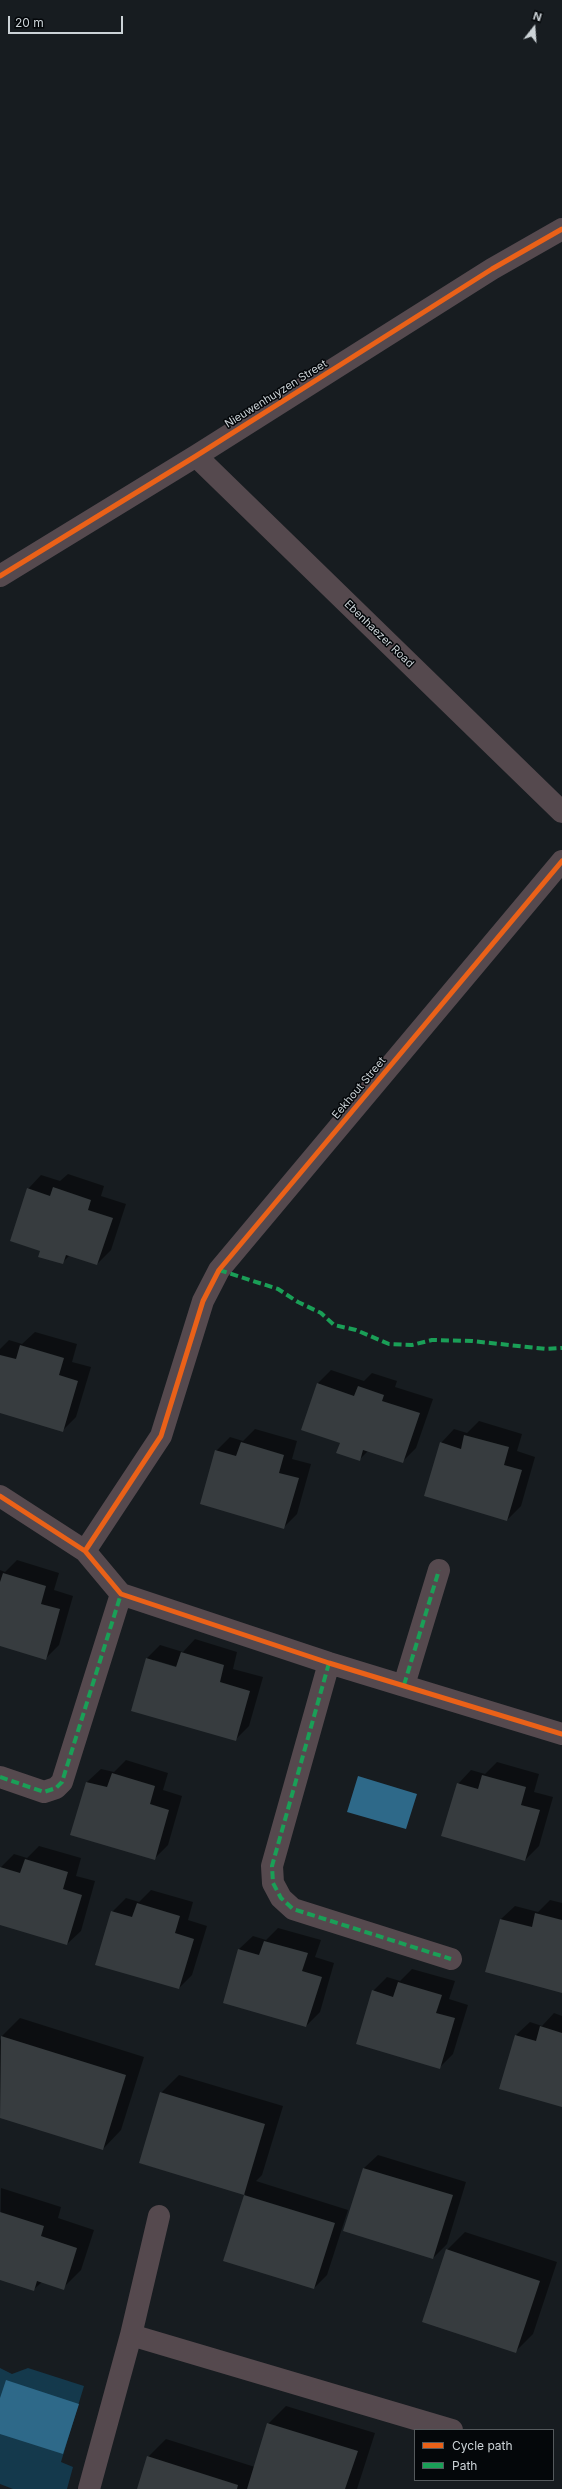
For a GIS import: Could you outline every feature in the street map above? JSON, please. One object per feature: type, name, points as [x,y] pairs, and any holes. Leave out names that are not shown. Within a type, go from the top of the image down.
[{"type":"street","name":"Nieuwenhuyzen Street","points":[[0,576],[196,456],[485,273],[562,229]]},
{"type":"street","name":"Ebenhaezer Road","points":[[196,456],[562,812]]},
{"type":"street","name":"Eekhout Street","points":[[85,1551],[161,1436],[203,1301],[219,1270],[562,861]]},
{"type":"street","points":[[0,1496],[85,1551],[121,1594],[330,1663],[562,1734]]},
{"type":"street","points":[[404,1686],[439,1570]]},
{"type":"street","points":[[0,1777],[44,1792],[56,1788],[62,1782],[121,1594]]},
{"type":"street","points":[[330,1663],[272,1866],[273,1883],[281,1898],[293,1909],[451,1959]]},
{"type":"street","points":[[89,2489],[131,2336],[159,2216]]},
{"type":"street","points":[[131,2336],[449,2429]]},
{"type":"shaded area","points":[[358,1776],[417,1794],[406,1829],[347,1812]]},
{"type":"shaded area","points":[[0,2368],[12,2374],[28,2368],[84,2386],[61,2462],[73,2467],[67,2489],[13,2489],[0,2484]]},
{"type":"shaded area","points":[[6,2380],[79,2404],[63,2454],[0,2434],[0,2398]]},
{"type":"building","points":[[53,1187],[91,1200],[88,1210],[113,1218],[97,1265],[66,1255],[63,1264],[38,1257],[40,1251],[10,1241],[27,1188],[50,1196]]},
{"type":"building","points":[[20,1345],[64,1358],[59,1375],[78,1381],[63,1432],[0,1413],[0,1355],[16,1359]]},
{"type":"building","points":[[317,1383],[354,1396],[358,1386],[384,1395],[382,1401],[420,1413],[403,1463],[363,1450],[360,1461],[336,1453],[340,1443],[301,1430]]},
{"type":"building","points":[[464,1435],[509,1447],[504,1465],[522,1470],[507,1521],[424,1496],[440,1442],[461,1449]]},
{"type":"building","points":[[241,1442],[284,1455],[279,1473],[299,1478],[284,1529],[200,1504],[215,1450],[236,1456]]},
{"type":"building","points":[[3,1573],[46,1586],[41,1604],[60,1609],[46,1660],[0,1646],[0,1582]]},
{"type":"building","points":[[181,1652],[224,1665],[220,1682],[250,1691],[236,1741],[131,1711],[146,1658],[176,1667]]},
{"type":"building","points":[[112,1773],[155,1786],[150,1804],[169,1810],[155,1860],[70,1835],[86,1782],[107,1787]]},
{"type":"building","points":[[482,1775],[526,1787],[521,1805],[540,1810],[525,1861],[441,1836],[457,1783],[478,1789]]},
{"type":"building","points":[[25,1859],[68,1872],[63,1889],[82,1895],[67,1945],[0,1925],[0,1867],[20,1873]]},
{"type":"building","points":[[137,1903],[180,1916],[175,1933],[194,1939],[179,1989],[95,1965],[111,1911],[132,1917]]},
{"type":"building","points":[[535,1913],[562,1920],[562,1993],[485,1972],[500,1919],[532,1927]]},
{"type":"building","points":[[264,1941],[308,1953],[302,1971],[322,1977],[306,2027],[223,2003],[238,1949],[259,1955]]},
{"type":"building","points":[[398,1982],[442,1995],[436,2013],[455,2018],[440,2069],[356,2044],[372,1990],[393,1997]]},
{"type":"building","points":[[540,2026],[562,2033],[562,2107],[499,2089],[515,2035],[536,2041]]},
{"type":"building","points":[[1,2036],[126,2075],[103,2150],[0,2118]]},
{"type":"building","points":[[160,2092],[265,2124],[244,2195],[139,2163]]},
{"type":"building","points":[[363,2168],[453,2195],[433,2259],[343,2231]]},
{"type":"building","points":[[244,2195],[335,2223],[314,2289],[223,2261]]},
{"type":"building","points":[[0,2212],[44,2226],[41,2236],[77,2248],[64,2290],[37,2281],[34,2291],[0,2280]]},
{"type":"building","points":[[446,2249],[540,2281],[516,2353],[422,2322]]},
{"type":"building","points":[[267,2423],[358,2451],[345,2489],[247,2489]]},
{"type":"building","points":[[147,2456],[238,2485],[237,2489],[137,2489]]},
{"type":"marked path","points":[[219,1270],[278,1289],[298,1302],[321,1313],[334,1325],[356,1330],[389,1344],[412,1345],[432,1340],[472,1341],[546,1349],[562,1348]]},
{"type":"marked path","points":[[404,1685],[439,1570]]},
{"type":"marked path","points":[[0,1777],[44,1792],[56,1788],[62,1782],[121,1594]]},
{"type":"marked path","points":[[329,1663],[272,1866],[273,1883],[281,1898],[293,1909],[451,1959]]},
{"type":"cycle path","points":[[0,576],[196,456],[492,269],[562,229]]},
{"type":"cycle path","points":[[85,1551],[161,1436],[203,1301],[219,1270],[562,861]]},
{"type":"cycle path","points":[[0,1496],[85,1551],[121,1594],[329,1663],[562,1734]]}]
